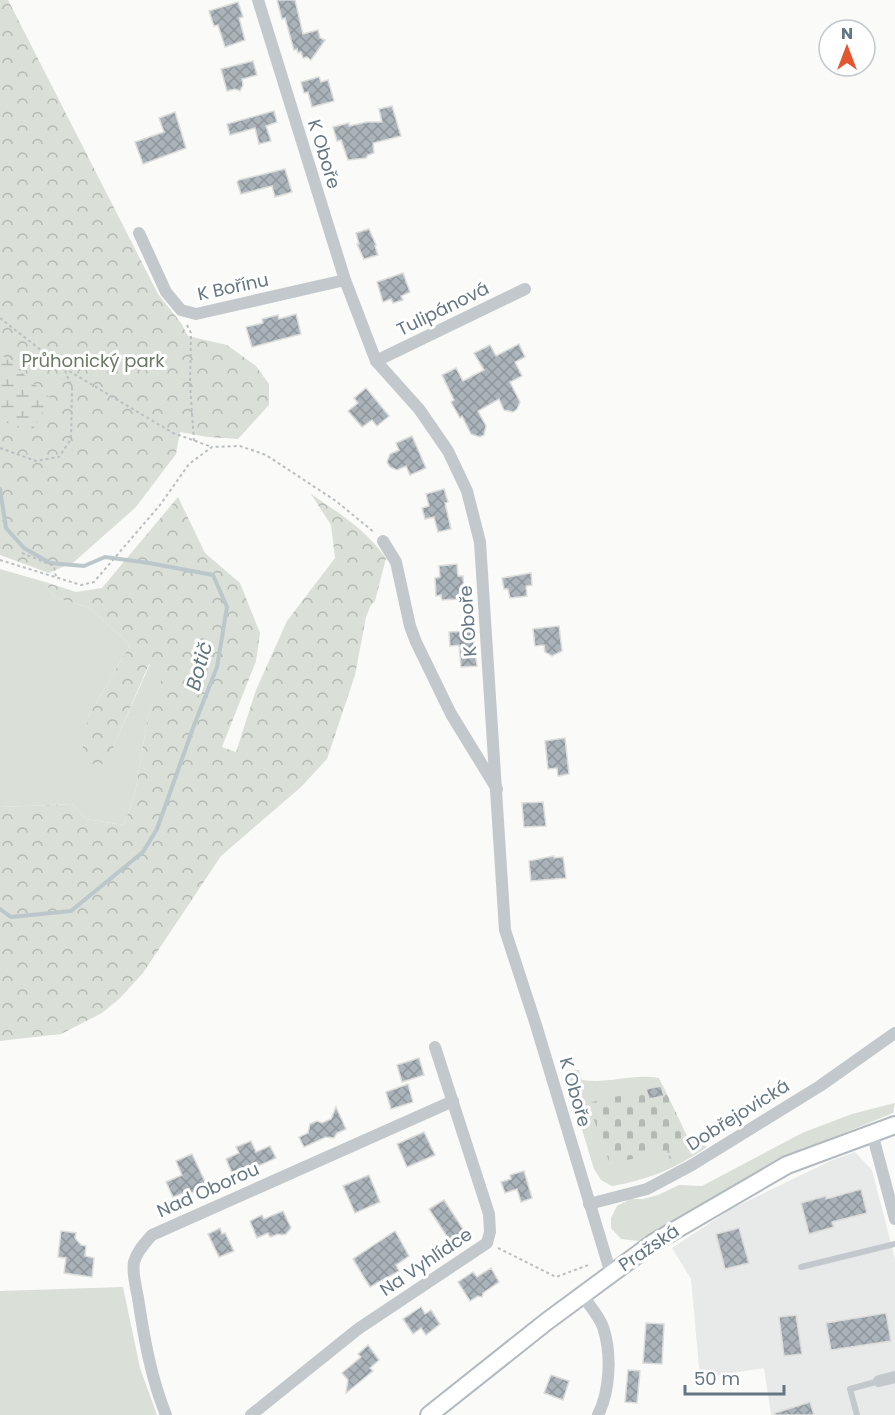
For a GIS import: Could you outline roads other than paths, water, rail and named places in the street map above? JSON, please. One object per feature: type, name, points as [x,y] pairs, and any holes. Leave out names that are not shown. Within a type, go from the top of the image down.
[{"type":"main road","name":"Pražská","points":[[429,1415],[546,1322],[653,1243],[787,1165],[895,1125]]},
{"type":"street","name":"K Oboře","points":[[258,0],[345,280],[376,361],[418,409],[442,442],[467,491],[480,542],[506,930],[611,1274]]},
{"type":"street","name":"K Bořínu","points":[[139,232],[166,292],[180,310],[196,315],[345,280]]},
{"type":"street","name":"Tulipánová","points":[[376,361],[525,289]]},
{"type":"street","points":[[383,541],[396,562],[410,626],[416,642],[452,714],[498,790]]},
{"type":"street","name":"Dobřejovická","points":[[589,1204],[647,1189],[692,1165],[820,1086],[895,1033]]},
{"type":"street","name":"Na Vyhlídce","points":[[251,1415],[358,1329],[487,1243],[490,1232],[489,1214],[435,1047]]},
{"type":"street","name":"Nad Oborou","points":[[166,1415],[159,1398],[144,1336],[135,1281],[134,1262],[141,1248],[152,1235],[453,1101]]},
{"type":"street","points":[[872,1133],[895,1219]]},
{"type":"street","points":[[583,1296],[603,1326],[608,1355],[605,1415]]},
{"type":"street","points":[[879,1381],[895,1377]]},
{"type":"street","points":[[598,1415],[605,1401]]},
{"type":"lane","points":[[801,1267],[895,1244]]},
{"type":"lane","points":[[856,1415],[850,1389],[879,1381]]},
{"type":"waterway","name":"Botič","points":[[0,489],[6,528],[24,548],[50,563],[84,566],[105,557],[213,575],[227,607],[217,667],[157,829],[143,852],[71,911],[11,917],[0,909]]},
{"type":"park label","name":"Průhonický park","points":[[93,361]]}]
